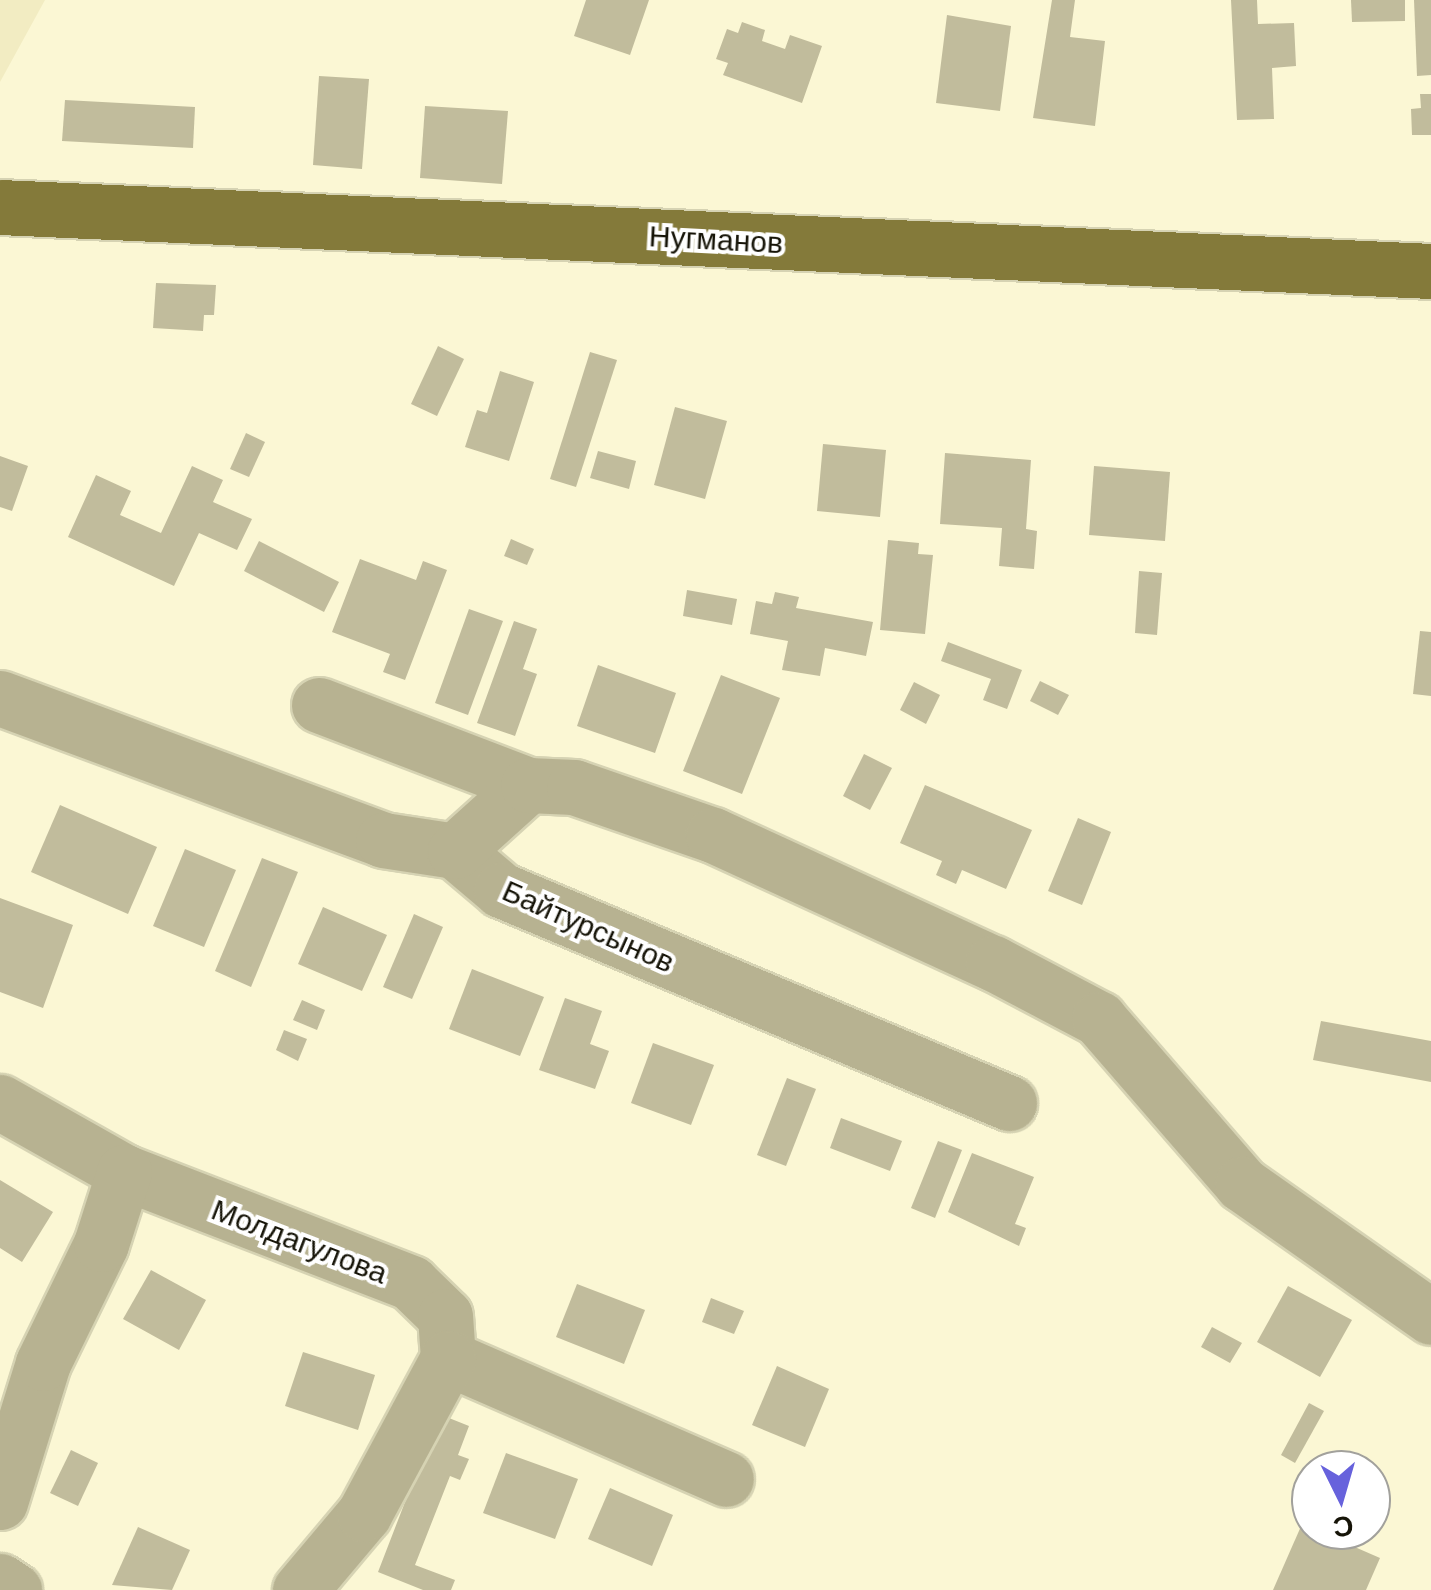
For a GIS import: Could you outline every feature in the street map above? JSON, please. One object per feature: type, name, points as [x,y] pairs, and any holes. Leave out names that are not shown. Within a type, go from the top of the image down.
[{"type":"main road","name":"Нугманов","points":[[0,207],[1431,272]]},
{"type":"street","points":[[0,698],[383,840],[456,852],[528,785]]},
{"type":"street","points":[[318,705],[528,785],[574,787],[713,835],[993,963],[1099,1019],[1242,1184],[1431,1316]]},
{"type":"street","name":"Байтурсынов","points":[[456,852],[501,890],[1009,1103]]},
{"type":"street","name":"Молдагулова","points":[[0,1102],[124,1172],[411,1283],[445,1316],[448,1358]]},
{"type":"street","points":[[0,1502],[43,1363],[101,1244],[124,1172]]},
{"type":"street","points":[[300,1590],[364,1514],[448,1358],[726,1479]]},
{"type":"street","points":[[0,1581],[14,1590]]},
{"type":"shaded area","points":[[0,0],[45,0],[0,82]]},
{"type":"building","points":[[586,0],[649,0],[630,55],[574,36]]},
{"type":"building","points":[[1052,0],[1075,0],[1070,37],[1105,41],[1095,126],[1033,118]]},
{"type":"building","points":[[1231,0],[1257,0],[1258,24],[1294,23],[1296,66],[1272,68],[1274,119],[1237,120]]},
{"type":"building","points":[[1351,0],[1405,0],[1405,21],[1352,22]]},
{"type":"building","points":[[1414,0],[1431,0],[1431,75],[1417,76]]},
{"type":"building","points":[[947,15],[1011,26],[1000,111],[936,103]]},
{"type":"building","points":[[742,22],[765,30],[762,41],[785,49],[790,35],[822,46],[802,103],[723,75],[728,63],[716,59],[727,29],[738,33]]},
{"type":"building","points":[[319,76],[369,79],[362,169],[313,165]]},
{"type":"building","points":[[1420,94],[1431,94],[1431,135],[1412,135],[1411,109],[1421,108]]},
{"type":"building","points":[[65,100],[195,107],[193,148],[62,141]]},
{"type":"building","points":[[425,106],[508,111],[502,184],[420,178]]},
{"type":"building","points":[[156,283],[216,285],[214,315],[204,315],[203,331],[153,328]]},
{"type":"building","points":[[438,346],[464,359],[437,416],[411,404]]},
{"type":"building","points":[[590,352],[617,360],[576,487],[550,479]]},
{"type":"building","points":[[500,371],[534,382],[509,461],[465,447],[477,410],[487,413]]},
{"type":"building","points":[[675,407],[727,421],[705,499],[654,485]]},
{"type":"building","points":[[246,433],[265,442],[249,477],[230,469]]},
{"type":"building","points":[[823,444],[886,450],[880,517],[817,511]]},
{"type":"building","points":[[598,451],[636,461],[629,489],[590,478]]},
{"type":"building","points":[[945,453],[1031,460],[1026,529],[1037,531],[1034,569],[999,566],[1002,528],[940,524]]},
{"type":"building","points":[[0,456],[28,466],[12,511],[0,507]]},
{"type":"building","points":[[192,466],[223,480],[213,502],[252,519],[237,550],[199,533],[174,586],[68,537],[96,475],[131,491],[120,515],[161,533]]},
{"type":"building","points":[[1094,466],[1170,472],[1165,541],[1089,535]]},
{"type":"building","points":[[511,539],[534,549],[527,565],[504,556]]},
{"type":"building","points":[[888,540],[919,543],[918,554],[933,555],[925,634],[880,630]]},
{"type":"building","points":[[259,541],[339,582],[324,612],[244,571]]},
{"type":"building","points":[[360,559],[416,580],[423,561],[447,570],[405,680],[383,672],[390,654],[332,632]]},
{"type":"building","points":[[1139,571],[1162,573],[1157,635],[1135,633]]},
{"type":"building","points":[[687,590],[737,599],[732,625],[683,616]]},
{"type":"building","points":[[775,592],[799,597],[796,608],[873,622],[866,656],[825,648],[820,676],[782,670],[788,641],[750,634],[756,601],[772,604]]},
{"type":"building","points":[[469,609],[503,621],[468,715],[435,703]]},
{"type":"building","points":[[514,621],[537,629],[523,669],[537,674],[515,736],[477,723]]},
{"type":"building","points":[[1420,631],[1431,632],[1431,696],[1413,694]]},
{"type":"building","points":[[948,642],[1022,670],[1007,709],[983,700],[991,679],[941,661]]},
{"type":"building","points":[[598,665],[676,693],[655,753],[577,726]]},
{"type":"building","points":[[721,675],[780,698],[742,794],[683,771]]},
{"type":"building","points":[[1040,681],[1069,695],[1058,715],[1030,701]]},
{"type":"building","points":[[914,682],[940,695],[926,724],[900,710]]},
{"type":"building","points":[[864,754],[892,768],[870,810],[843,796]]},
{"type":"building","points":[[925,785],[1032,830],[1006,889],[962,870],[956,884],[936,875],[942,861],[900,843]]},
{"type":"building","points":[[60,805],[157,847],[128,914],[31,872]]},
{"type":"building","points":[[1078,818],[1111,832],[1082,905],[1048,891]]},
{"type":"building","points":[[185,849],[236,870],[204,947],[153,926]]},
{"type":"building","points":[[262,858],[298,872],[251,987],[215,971]]},
{"type":"building","points":[[0,898],[73,925],[43,1008],[0,992]]},
{"type":"building","points":[[323,907],[387,935],[362,991],[298,964]]},
{"type":"building","points":[[414,914],[443,927],[412,999],[383,987]]},
{"type":"building","points":[[472,969],[544,997],[520,1056],[449,1029]]},
{"type":"building","points":[[565,998],[602,1011],[590,1044],[609,1051],[595,1089],[539,1070]]},
{"type":"building","points":[[302,1000],[325,1010],[317,1030],[293,1020]]},
{"type":"building","points":[[1321,1021],[1431,1041],[1431,1082],[1313,1060]]},
{"type":"building","points":[[284,1030],[307,1039],[298,1061],[276,1050]]},
{"type":"building","points":[[653,1043],[714,1065],[691,1125],[631,1103]]},
{"type":"building","points":[[787,1078],[816,1089],[786,1166],[757,1155]]},
{"type":"building","points":[[841,1118],[902,1141],[890,1171],[830,1148]]},
{"type":"building","points":[[938,1141],[962,1150],[935,1218],[911,1208]]},
{"type":"building","points":[[972,1153],[1034,1177],[1015,1224],[1026,1228],[1019,1246],[948,1212]]},
{"type":"building","points":[[0,1180],[53,1212],[22,1262],[0,1248]]},
{"type":"building","points":[[151,1270],[206,1300],[179,1350],[123,1319]]},
{"type":"building","points":[[577,1284],[645,1310],[624,1364],[556,1337]]},
{"type":"building","points":[[1288,1286],[1352,1320],[1320,1377],[1257,1342]]},
{"type":"building","points":[[711,1298],[744,1311],[734,1334],[702,1322]]},
{"type":"building","points":[[1212,1327],[1242,1343],[1230,1363],[1201,1347]]},
{"type":"building","points":[[303,1352],[375,1375],[358,1430],[285,1406]]},
{"type":"building","points":[[777,1366],[829,1389],[805,1447],[752,1425]]},
{"type":"building","points":[[1309,1403],[1324,1411],[1302,1450],[1291,1450],[1291,1461],[1281,1455]]},
{"type":"building","points":[[439,1414],[469,1426],[458,1455],[469,1459],[460,1480],[450,1476],[415,1565],[455,1580],[451,1590],[423,1590],[378,1572]]},
{"type":"building","points":[[71,1450],[98,1463],[78,1506],[50,1493]]},
{"type":"building","points":[[506,1453],[578,1479],[555,1539],[483,1513]]},
{"type":"building","points":[[610,1488],[673,1515],[652,1566],[588,1539]]},
{"type":"building","points":[[138,1527],[190,1550],[172,1590],[112,1585]]},
{"type":"building","points":[[1291,1549],[1362,1550],[1380,1558],[1366,1590],[1273,1590]]}]
